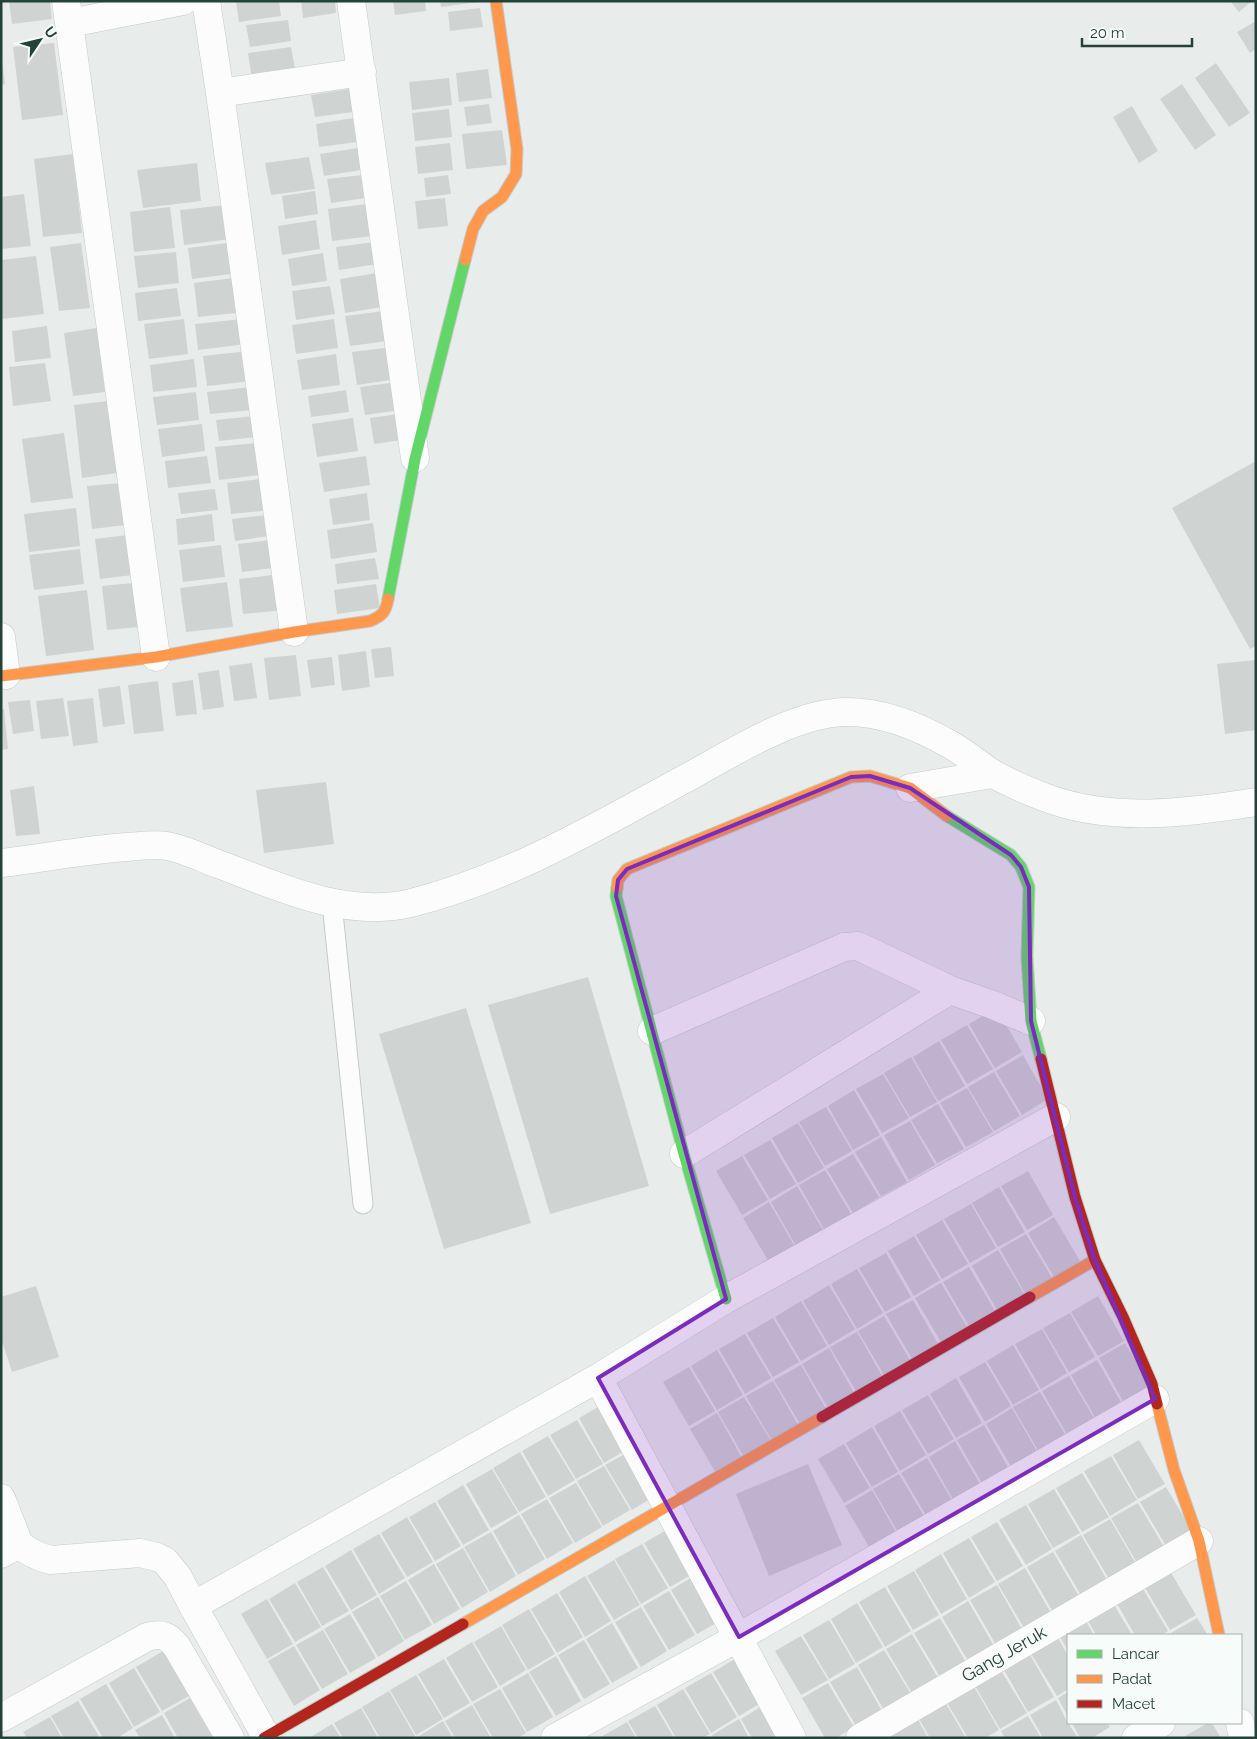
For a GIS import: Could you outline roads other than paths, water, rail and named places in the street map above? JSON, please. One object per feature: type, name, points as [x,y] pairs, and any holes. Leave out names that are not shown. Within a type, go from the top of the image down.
[{"type":"street","points":[[156,657],[68,12],[183,1]]},
{"type":"street","points":[[206,1],[294,632]]},
{"type":"street","points":[[351,1],[415,460]]},
{"type":"street","points":[[1,637],[4,675],[156,657],[370,620],[380,617],[386,611],[415,460],[473,228],[483,211],[502,197],[516,174],[517,149],[496,1]]},
{"type":"street","points":[[220,93],[362,72]]},
{"type":"street","points":[[1,863],[37,859],[92,849],[166,846],[263,881],[332,903],[357,907],[386,907],[410,903],[473,884],[532,859],[583,834],[764,737],[800,721],[844,712],[890,718],[952,745],[992,774],[1048,799],[1083,808],[1129,813],[1175,812],[1256,802]]},
{"type":"street","points":[[910,788],[992,774]]},
{"type":"street","points":[[726,1299],[684,1154],[616,896],[618,880],[627,869],[851,778],[870,776],[910,788],[948,816],[1011,855],[1021,867],[1029,887],[1027,957],[1030,1021],[1075,1197],[1095,1260],[1123,1317],[1152,1384],[1174,1470],[1200,1541],[1212,1609],[1220,1634]]},
{"type":"street","points":[[652,1031],[844,947],[858,946],[950,990],[993,1004],[1030,1021]]},
{"type":"street","points":[[684,1154],[950,990]]},
{"type":"street","points":[[193,1606],[598,1378],[726,1299],[1056,1117]]},
{"type":"street","points":[[1,1498],[10,1549],[27,1551],[51,1560],[140,1553],[165,1561],[178,1576],[266,1737],[1095,1260]]},
{"type":"street","points":[[598,1378],[668,1504],[792,1738]]},
{"type":"street","points":[[555,1738],[739,1637],[1155,1400]]},
{"type":"street","name":"Gang Jeruk","points":[[860,1738],[1200,1541]]},
{"type":"street","points":[[1,1718],[147,1638],[160,1634],[166,1636],[177,1648],[230,1738]]},
{"type":"street","points":[[1136,1738],[1160,1724]]},
{"type":"street","points":[[1240,1724],[1244,1738]]},
{"type":"lane","points":[[332,903],[363,1204]]}]
